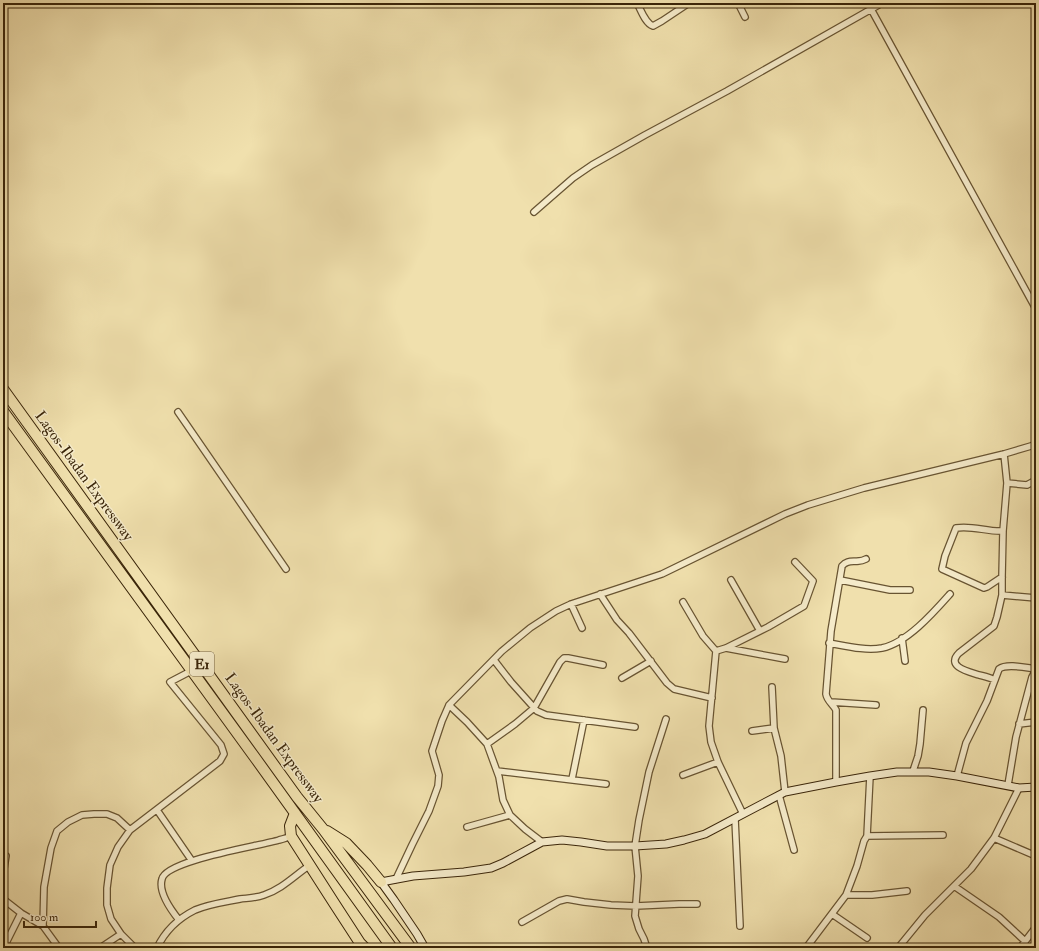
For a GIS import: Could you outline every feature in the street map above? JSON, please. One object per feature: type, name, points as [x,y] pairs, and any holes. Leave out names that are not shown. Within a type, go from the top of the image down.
[{"type":"highway","name":"Lagos-Ibadan Expressway","points":[[3,389],[293,790],[411,948]]},
{"type":"highway","name":"Lagos-Ibadan Expressway","points":[[3,411],[391,947]]},
{"type":"highway","points":[[295,813],[290,826],[291,836],[360,943],[365,948]]},
{"type":"highway","points":[[323,829],[346,843],[367,865],[380,882]]},
{"type":"street","points":[[637,3],[647,21],[653,26],[662,22],[690,3]]},
{"type":"street","points":[[738,3],[745,17]]},
{"type":"street","points":[[534,212],[573,178],[592,165],[727,91],[882,3]]},
{"type":"street","points":[[871,9],[1036,309]]},
{"type":"street","points":[[178,412],[286,569]]},
{"type":"street","points":[[396,878],[430,811],[438,786],[439,775],[432,751],[449,705],[502,651],[530,628],[556,611],[571,604],[662,574],[771,520],[808,505],[864,488],[1004,454],[1036,444]]},
{"type":"street","points":[[995,680],[961,669],[954,660],[959,653],[994,626],[997,617],[1002,595],[1003,531],[1007,483],[1004,454]]},
{"type":"street","points":[[1007,483],[1027,484],[1036,480]]},
{"type":"street","points":[[1002,577],[995,583],[984,588],[942,569],[945,556],[956,528],[971,527],[994,532],[1003,531]]},
{"type":"street","points":[[836,782],[836,710],[828,700],[826,694],[829,643],[842,566],[845,563],[866,559]]},
{"type":"street","points":[[716,651],[726,648],[760,631],[804,606],[813,581],[795,562]]},
{"type":"street","points":[[731,580],[760,631]]},
{"type":"street","points":[[840,580],[890,590],[910,590]]},
{"type":"street","points":[[600,594],[617,620],[651,661],[666,683],[674,689],[712,698]]},
{"type":"street","points":[[829,643],[867,649],[883,648],[895,643],[918,627],[950,594]]},
{"type":"street","points":[[1002,595],[1036,598]]},
{"type":"street","points":[[683,602],[703,636],[716,651],[709,726],[711,742],[718,762],[743,814]]},
{"type":"street","points":[[571,604],[582,628]]},
{"type":"street","points":[[902,638],[905,661]]},
{"type":"street","points":[[726,648],[785,659]]},
{"type":"street","points":[[487,744],[534,708],[560,662],[564,658],[603,665]]},
{"type":"street","points":[[494,660],[537,712],[546,715],[635,728]]},
{"type":"street","points":[[622,678],[651,661]]},
{"type":"street","points":[[957,776],[966,743],[987,701],[999,669],[1001,667],[1024,667],[1036,670],[1032,677],[1019,724],[1008,785]]},
{"type":"street","points":[[135,948],[120,934],[111,919],[107,905],[107,888],[110,864],[118,847],[130,830],[220,761],[224,754],[221,745],[170,682],[191,671]]},
{"type":"street","points":[[772,687],[774,728],[781,756],[782,794],[794,850]]},
{"type":"street","points":[[831,702],[876,705]]},
{"type":"street","points":[[449,705],[487,744],[497,771],[503,800],[510,815],[542,842]]},
{"type":"street","points":[[913,771],[920,744],[923,710]]},
{"type":"street","points":[[647,948],[635,916],[638,876],[635,846],[649,772],[666,719]]},
{"type":"street","points":[[572,779],[584,720]]},
{"type":"street","points":[[1019,724],[1036,722]]},
{"type":"street","points":[[752,731],[774,728]]},
{"type":"street","points":[[683,775],[718,762]]},
{"type":"street","points":[[497,771],[606,784]]},
{"type":"street","points":[[425,948],[394,900],[380,882],[396,878],[492,868],[504,864],[542,842],[562,840],[607,846],[666,844],[704,834],[782,794],[836,782],[897,772],[929,772],[1019,788],[1036,787]]},
{"type":"street","points":[[806,948],[846,895],[857,866],[864,841],[867,836],[870,776]]},
{"type":"street","points":[[898,948],[925,915],[970,869],[994,838],[1019,788]]},
{"type":"street","points":[[157,810],[192,861]]},
{"type":"street","points":[[43,926],[44,887],[51,848],[57,831],[68,822],[82,815],[94,814],[108,814],[117,818],[130,830]]},
{"type":"street","points":[[467,827],[510,815]]},
{"type":"street","points":[[735,819],[740,926]]},
{"type":"street","points":[[178,920],[168,905],[162,892],[161,880],[163,874],[192,861],[230,851],[279,841],[291,836]]},
{"type":"street","points":[[867,836],[943,836]]},
{"type":"street","points":[[994,838],[1036,856]]},
{"type":"street","points":[[3,875],[6,856]]},
{"type":"street","points":[[157,948],[168,930],[178,920],[195,910],[216,904],[262,896],[277,890],[310,865]]},
{"type":"street","points":[[954,886],[999,917],[1025,941]]},
{"type":"street","points":[[846,895],[872,895],[907,891]]},
{"type":"street","points":[[522,922],[567,898],[584,902],[636,906],[697,904]]},
{"type":"street","points":[[3,899],[21,913],[43,926],[59,948]]},
{"type":"street","points":[[4,947],[21,913]]},
{"type":"street","points":[[832,914],[867,938]]},
{"type":"street","points":[[1020,948],[1036,927]]},
{"type":"street","points":[[100,948],[120,934]]}]
